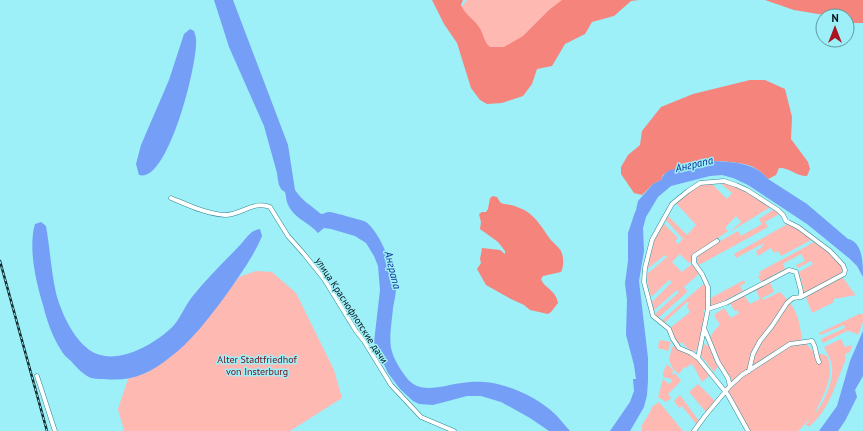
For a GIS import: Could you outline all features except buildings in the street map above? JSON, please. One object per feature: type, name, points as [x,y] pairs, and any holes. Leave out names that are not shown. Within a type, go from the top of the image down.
[{"type":"street","points":[[748,431],[728,395],[698,358],[690,352],[679,348],[669,329],[653,316],[644,282],[648,253],[652,240],[659,226],[672,204],[700,183],[724,181],[746,190],[778,210],[786,221],[798,227],[838,258],[845,270],[844,274],[801,297],[793,298],[788,303],[752,354],[749,371]]},
{"type":"street","name":"улица Краснофлотские дачи","points":[[171,198],[205,211],[225,215],[261,204],[270,207],[288,236],[324,279],[391,385],[421,417],[454,431]]},
{"type":"street","points":[[698,358],[708,309],[708,287],[702,274],[694,263],[694,256],[717,241]]},
{"type":"street","points":[[708,309],[745,294],[789,270],[796,272],[801,297]]},
{"type":"street","points":[[704,328],[718,362],[728,378],[730,386]]},
{"type":"street","points":[[694,431],[730,386],[749,371],[790,344],[812,341],[815,346],[816,357],[819,362]]},
{"type":"street","points":[[37,376],[55,431]]},
{"type":"green space","points":[[467,0],[570,0],[489,65],[459,10]]},
{"type":"green space","points":[[709,181],[727,199],[732,193],[719,182],[727,181],[772,206],[730,232],[741,222],[736,216],[725,228],[728,231],[696,254],[693,260],[689,263],[680,254],[672,262],[682,272],[693,263],[700,273],[684,287],[687,291],[686,293],[658,318],[655,314],[679,292],[677,290],[654,310],[652,302],[672,282],[669,280],[651,297],[646,275],[667,257],[665,255],[647,269],[653,243],[663,223],[678,238],[675,241],[678,244],[683,239],[665,219],[667,215],[687,235],[696,225],[675,202],[688,191]]},
{"type":"green space","points":[[776,208],[781,213],[765,222],[768,227],[699,265],[696,260],[701,252],[738,231],[741,236],[762,224],[759,219]]},
{"type":"green space","points":[[791,222],[815,238],[781,256],[778,251],[774,253],[771,248],[758,256],[756,251],[761,248],[764,243],[736,258],[734,254]]},
{"type":"green space","points":[[818,240],[838,258],[844,272],[805,294],[799,272],[813,264],[811,261],[798,268],[796,265],[805,261],[801,254],[783,264],[785,269],[761,282],[758,276],[761,275],[759,272]]},
{"type":"green space","name":"Alter Stadtfriedhof von Insterburg","points":[[256,271],[272,272],[296,293],[334,370],[342,398],[290,431],[124,431],[118,409],[128,379],[148,372],[169,358],[193,336],[239,277]]},
{"type":"green space","points":[[842,277],[856,295],[834,299],[834,302],[812,313],[806,298]]},
{"type":"green space","points":[[744,280],[745,283],[740,286],[743,291],[710,308],[709,299]]},
{"type":"green space","points":[[769,280],[774,292],[762,298],[763,300],[780,292],[794,309],[800,325],[802,340],[813,351],[827,356],[830,371],[829,379],[814,415],[822,404],[832,375],[830,360],[824,347],[841,339],[845,347],[852,345],[850,352],[845,354],[845,361],[835,388],[822,412],[809,427],[806,425],[811,418],[798,431],[750,431],[724,389],[732,379],[712,359],[718,366],[714,372],[701,356],[703,344],[709,346],[709,340],[712,334],[720,325],[714,315],[724,308],[731,318],[739,313],[737,310],[735,311],[729,302],[743,294],[750,304],[760,299],[755,288]]},
{"type":"green space","points":[[706,282],[707,300],[705,301],[707,309],[703,310],[704,313],[707,312],[704,317],[700,343],[695,352],[687,348],[682,342],[679,344],[676,342],[670,328],[690,312],[687,306],[689,303],[687,302],[664,323],[661,321]]},
{"type":"green space","points":[[859,314],[863,314],[863,322],[858,335],[847,331],[823,343],[821,339],[845,328],[844,325],[820,335],[819,333]]},
{"type":"green space","points":[[660,340],[671,342],[668,351],[658,348]]},
{"type":"green space","points":[[674,346],[678,350],[695,356],[708,371],[707,373],[709,376],[702,382],[691,364],[686,368],[684,367],[679,374],[673,369],[669,360],[672,347]]},
{"type":"green space","points":[[667,364],[673,370],[672,375],[675,373],[681,381],[668,394],[671,398],[666,402],[658,397],[663,379],[669,384],[672,381],[671,378],[663,377]]},
{"type":"green space","points":[[698,384],[716,402],[706,412],[689,392]]},
{"type":"green space","points":[[680,395],[699,421],[697,425],[682,406],[679,408],[674,401]]},
{"type":"green space","points":[[659,402],[683,431],[642,431],[642,425],[652,407]]},
{"type":"shaded area","points":[[432,0],[463,0],[461,5],[479,27],[488,45],[490,47],[504,47],[523,36],[549,10],[562,0],[639,0],[631,1],[614,16],[592,22],[585,34],[565,44],[552,66],[537,69],[532,84],[523,96],[502,103],[487,104],[480,100],[471,88],[457,43],[444,24]]},
{"type":"shaded area","points":[[765,0],[863,0],[863,23],[855,23],[855,8],[815,8],[815,14],[794,10]]},
{"type":"shaded area","points":[[750,80],[765,80],[785,89],[792,117],[791,139],[808,162],[810,169],[807,176],[799,175],[787,169],[779,168],[776,175],[768,179],[759,170],[748,165],[711,161],[693,168],[671,170],[663,175],[661,180],[653,184],[642,195],[634,193],[621,174],[621,167],[628,155],[640,145],[642,131],[661,107],[693,94]]},
{"type":"shaded area","points":[[493,196],[497,197],[502,204],[517,207],[530,214],[537,220],[550,239],[561,251],[563,256],[563,267],[561,272],[543,276],[541,279],[553,292],[558,303],[548,314],[530,310],[524,305],[486,285],[477,269],[481,263],[480,259],[482,248],[500,250],[505,254],[505,251],[498,242],[480,229],[481,222],[479,214],[486,212],[490,198]]},
{"type":"water","name":"Анграпа","points":[[214,0],[233,0],[288,145],[295,190],[304,200],[321,214],[331,212],[364,221],[375,232],[380,241],[390,261],[396,287],[390,339],[391,348],[393,356],[406,377],[412,383],[425,388],[467,382],[492,383],[508,387],[523,393],[544,405],[556,415],[570,431],[549,431],[530,418],[501,402],[481,396],[467,396],[433,405],[419,404],[413,401],[400,389],[388,373],[374,342],[380,290],[378,266],[374,256],[366,243],[355,236],[324,228],[318,233],[297,216],[289,207],[285,192],[281,189],[279,184],[264,126],[229,47]]},
{"type":"water","points":[[190,29],[194,31],[196,37],[195,52],[192,72],[179,119],[170,142],[160,161],[150,173],[139,175],[136,164],[141,145],[169,80],[184,34]]},
{"type":"water","name":"Анграпа","points":[[711,161],[742,164],[756,169],[768,179],[807,204],[848,239],[857,244],[861,254],[863,277],[857,266],[850,259],[807,224],[748,185],[722,175],[710,176],[671,186],[658,197],[646,217],[643,228],[644,251],[639,281],[648,358],[647,395],[644,407],[630,431],[610,431],[630,402],[634,391],[633,379],[636,379],[626,335],[627,300],[625,283],[628,261],[628,233],[638,201],[653,184],[661,180],[664,174],[668,171],[672,169],[696,168]]},
{"type":"water","points":[[41,222],[46,226],[58,301],[70,328],[82,344],[89,350],[106,356],[116,356],[136,351],[162,336],[173,327],[189,301],[249,234],[260,229],[262,236],[241,274],[213,312],[185,345],[162,364],[139,376],[113,380],[91,378],[84,374],[65,356],[55,339],[46,317],[34,265],[32,244],[33,233],[35,224]]},
{"type":"water","points":[[863,331],[863,376],[855,390],[857,397],[845,421],[838,431],[819,431],[837,406],[850,361]]},
{"type":"railway","points":[[0,261],[47,431]]}]
